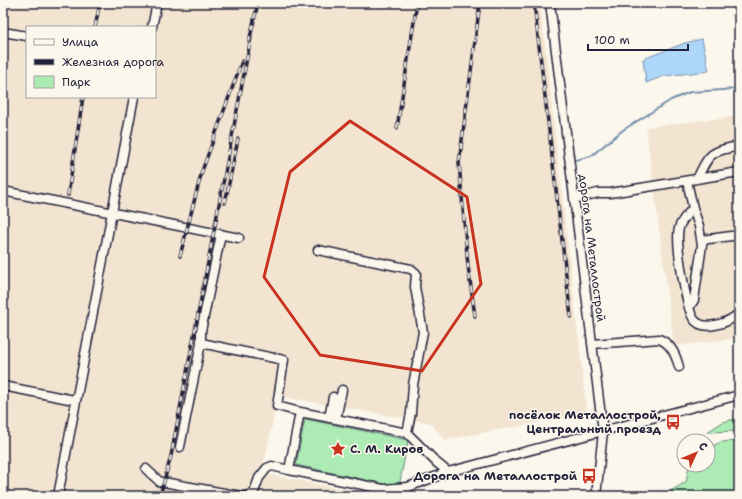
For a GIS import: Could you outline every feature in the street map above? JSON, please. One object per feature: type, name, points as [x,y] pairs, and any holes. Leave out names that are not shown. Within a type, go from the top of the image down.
[{"type":"street","points":[[152,26],[156,3]]},
{"type":"street","name":"дорога на Металлострой","points":[[550,3],[603,432],[596,496]]},
{"type":"street","points":[[3,32],[26,36]]},
{"type":"street","points":[[58,496],[134,98]]},
{"type":"street","points":[[697,179],[709,156],[718,150],[739,146]]},
{"type":"street","points":[[574,199],[598,193],[687,181],[739,172]]},
{"type":"street","points":[[687,181],[699,226],[702,245],[694,300],[689,308]]},
{"type":"street","points":[[3,191],[239,238]]},
{"type":"street","points":[[693,208],[684,217],[679,228],[678,240],[679,261],[689,308],[693,319],[699,324],[707,326],[722,324],[739,313]]},
{"type":"street","points":[[180,447],[201,343],[201,331],[221,234]]},
{"type":"street","points":[[701,240],[739,235],[739,239]]},
{"type":"street","points":[[318,250],[411,269],[416,273],[415,287],[423,332],[413,385],[411,413],[407,433]]},
{"type":"street","points":[[592,344],[659,339],[670,345],[678,361],[679,367]]},
{"type":"street","points":[[201,343],[284,360],[277,406],[407,433],[448,472]]},
{"type":"street","points":[[3,386],[74,400],[77,396]]},
{"type":"street","points":[[332,418],[342,390]]},
{"type":"street","points":[[247,496],[254,492],[259,478],[267,468],[272,466],[383,489],[408,487],[448,472],[739,395]]},
{"type":"street","points":[[332,418],[333,397]]},
{"type":"street","points":[[289,470],[300,412]]},
{"type":"street","points":[[146,469],[160,482],[241,496]]},
{"type":"highlighted area","points":[[350,121],[467,197],[481,284],[422,371],[320,355],[264,277],[290,172]]},
{"type":"shaded area","points":[[3,3],[540,3],[587,413],[445,440],[431,423],[278,396],[262,473],[377,496],[3,496]]},
{"type":"shaded area","points":[[739,116],[739,338],[674,346],[646,127]]},
{"type":"green space","points":[[736,3],[739,3],[739,30],[732,15]]},
{"type":"green space","points":[[739,418],[739,431],[707,432],[723,422]]},
{"type":"green space","points":[[305,419],[408,440],[399,487],[296,465]]},
{"type":"green space","points":[[739,441],[739,496],[662,496],[686,482],[688,473],[716,473],[716,444],[721,442]]},
{"type":"water","points":[[702,39],[709,71],[664,76],[646,83],[643,59],[685,43]]},
{"type":"waterway","points":[[576,160],[591,156],[623,130],[671,100],[690,92],[739,89]]},
{"type":"railway","points":[[95,26],[100,3]]},
{"type":"railway","points":[[249,42],[258,3]]},
{"type":"railway","points":[[397,128],[417,3]]},
{"type":"railway","points":[[475,316],[468,266],[459,163],[480,3]]},
{"type":"railway","points":[[534,3],[571,317]]},
{"type":"railway","points":[[160,496],[171,456],[251,37]]},
{"type":"railway","points":[[180,256],[202,171],[242,61]]},
{"type":"railway","points":[[68,195],[83,98]]},
{"type":"railway","points":[[225,203],[238,139]]},
{"type":"place","name":"посёлок Металлострой, Центральный проезд","points":[[673,422]]},
{"type":"place","name":"С. М. Киров","points":[[338,449]]},
{"type":"place","name":"Дорога на Металлострой","points":[[589,476]]}]
